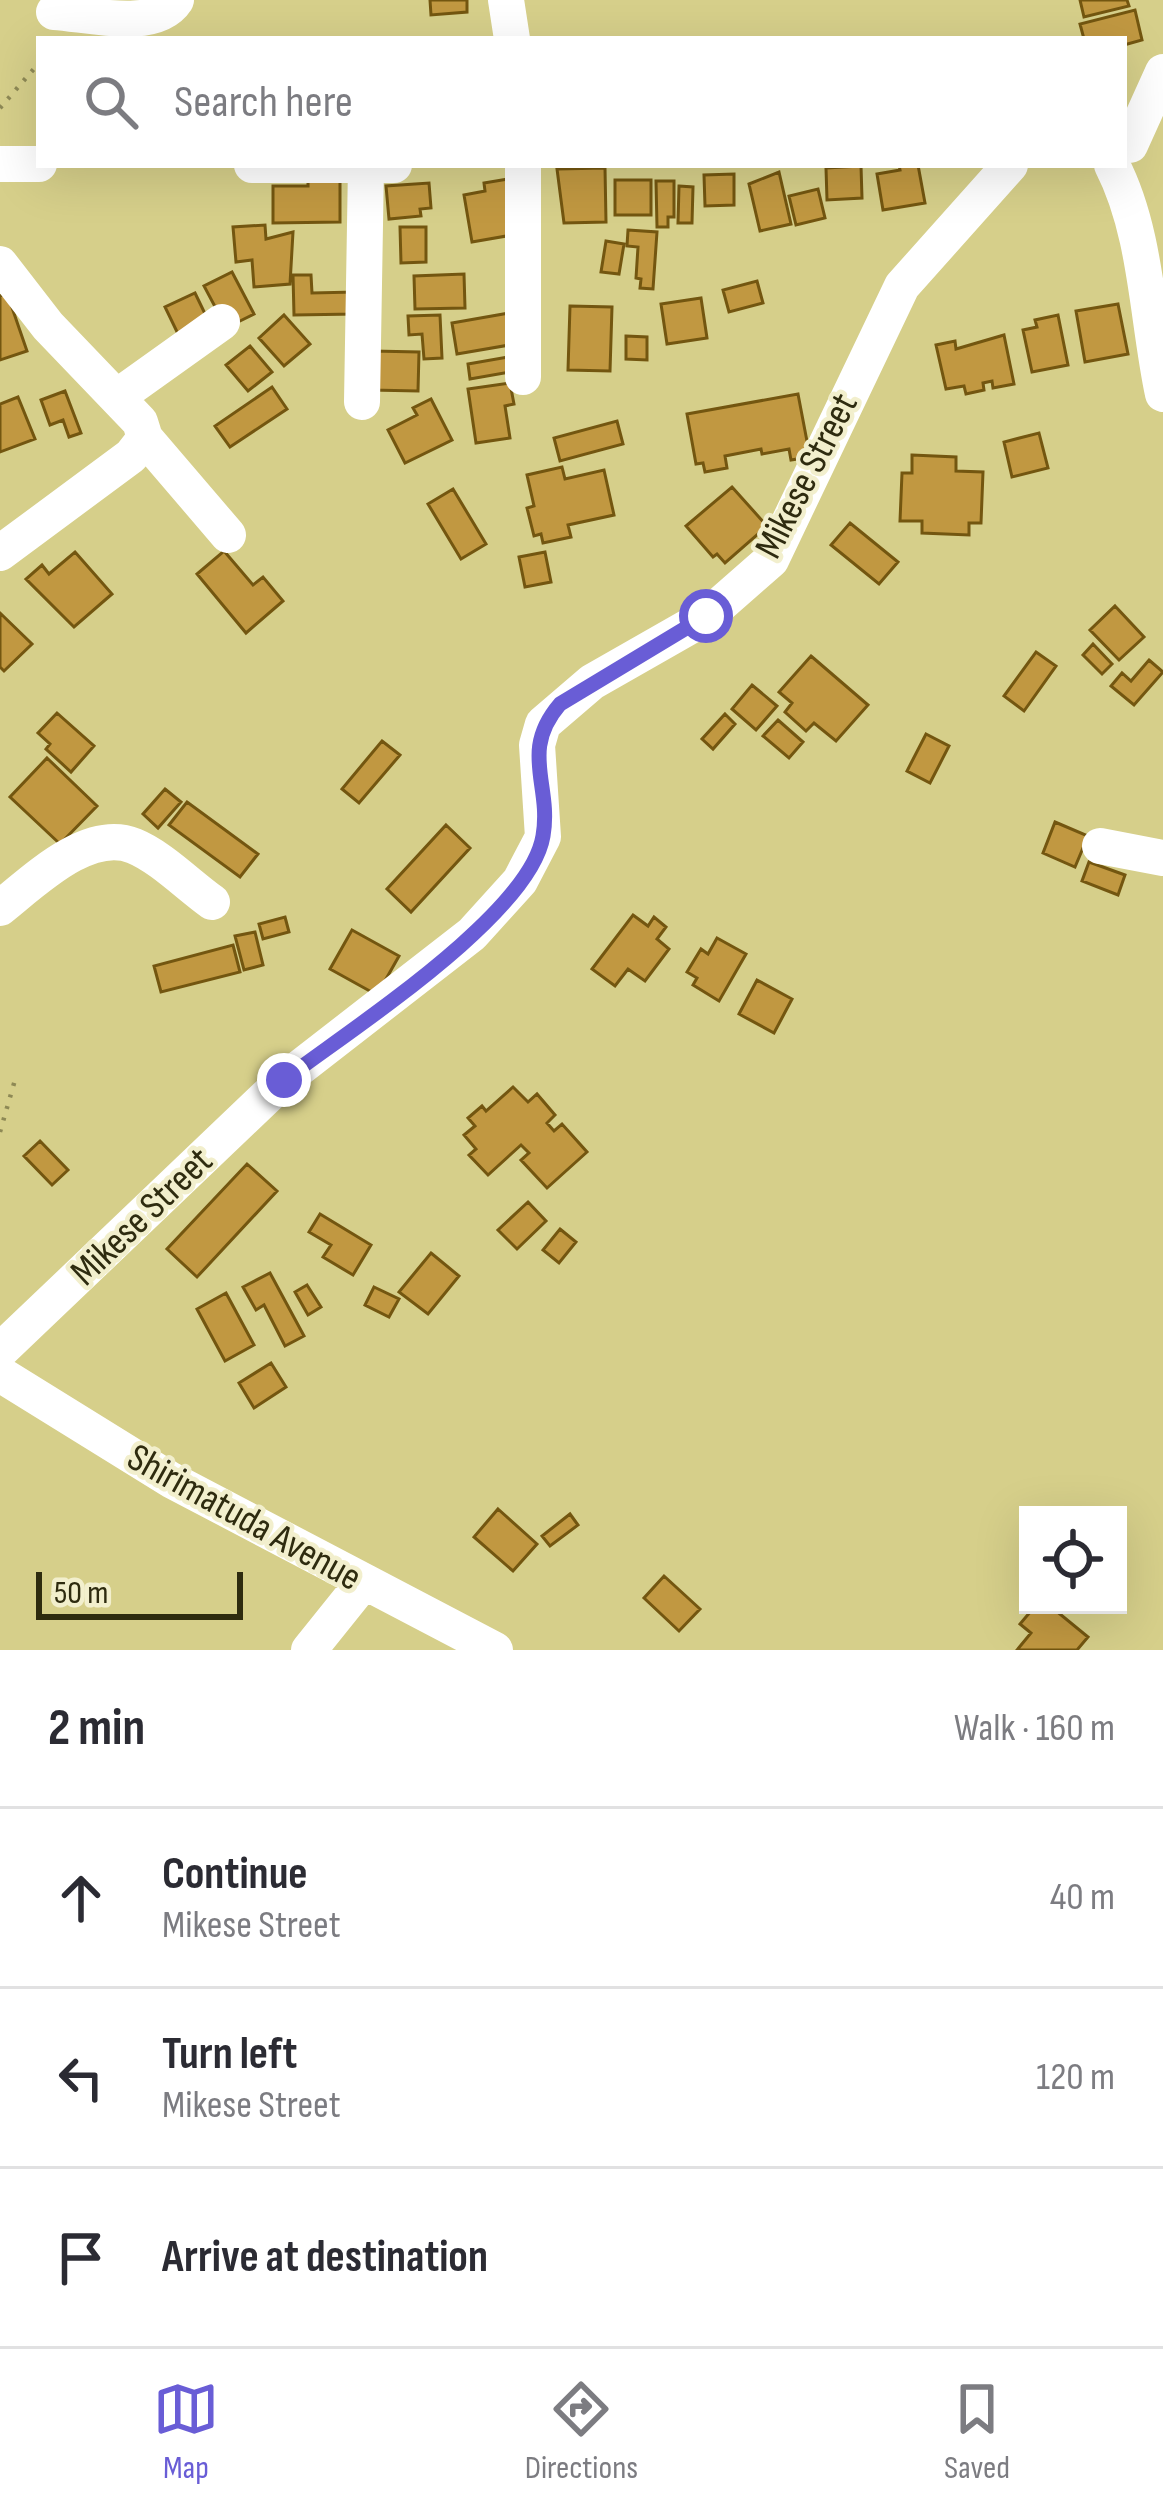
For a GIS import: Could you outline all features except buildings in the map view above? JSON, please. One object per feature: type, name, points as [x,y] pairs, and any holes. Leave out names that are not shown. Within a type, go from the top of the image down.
[{"type":"street","points":[[58,17],[152,18],[169,11],[176,0]]},
{"type":"street","points":[[506,0],[512,36]]},
{"type":"street","points":[[1163,72],[1132,151],[1126,193],[1163,394]]},
{"type":"street","points":[[0,164],[36,164]]},
{"type":"street","points":[[362,402],[366,168]]},
{"type":"street","points":[[523,168],[523,376]]},
{"type":"street","name":"Mikese Street","points":[[0,1351],[284,1080],[472,934],[520,881],[543,837],[537,745],[543,724],[592,682],[706,616],[771,560],[902,286],[1007,168]]},
{"type":"street","points":[[0,264],[47,326],[140,422],[145,438],[227,535]]},
{"type":"street","points":[[117,397],[222,322]]},
{"type":"street","points":[[0,553],[131,456],[145,438]]},
{"type":"street","points":[[0,908],[73,855],[98,844],[133,845],[212,902]]},
{"type":"street","points":[[1100,846],[1163,858]]},
{"type":"street","name":"Shirimatuda Avenue","points":[[0,1375],[171,1480],[495,1650]]},
{"type":"street","points":[[309,1650],[362,1584]]},
{"type":"path","points":[[0,108],[36,66]]},
{"type":"path","points":[[0,1132],[15,1080]]},
{"type":"route","points":[[284,1080],[401,994],[472,934],[520,881],[543,837],[537,745],[543,724],[560,704],[706,616]]}]
